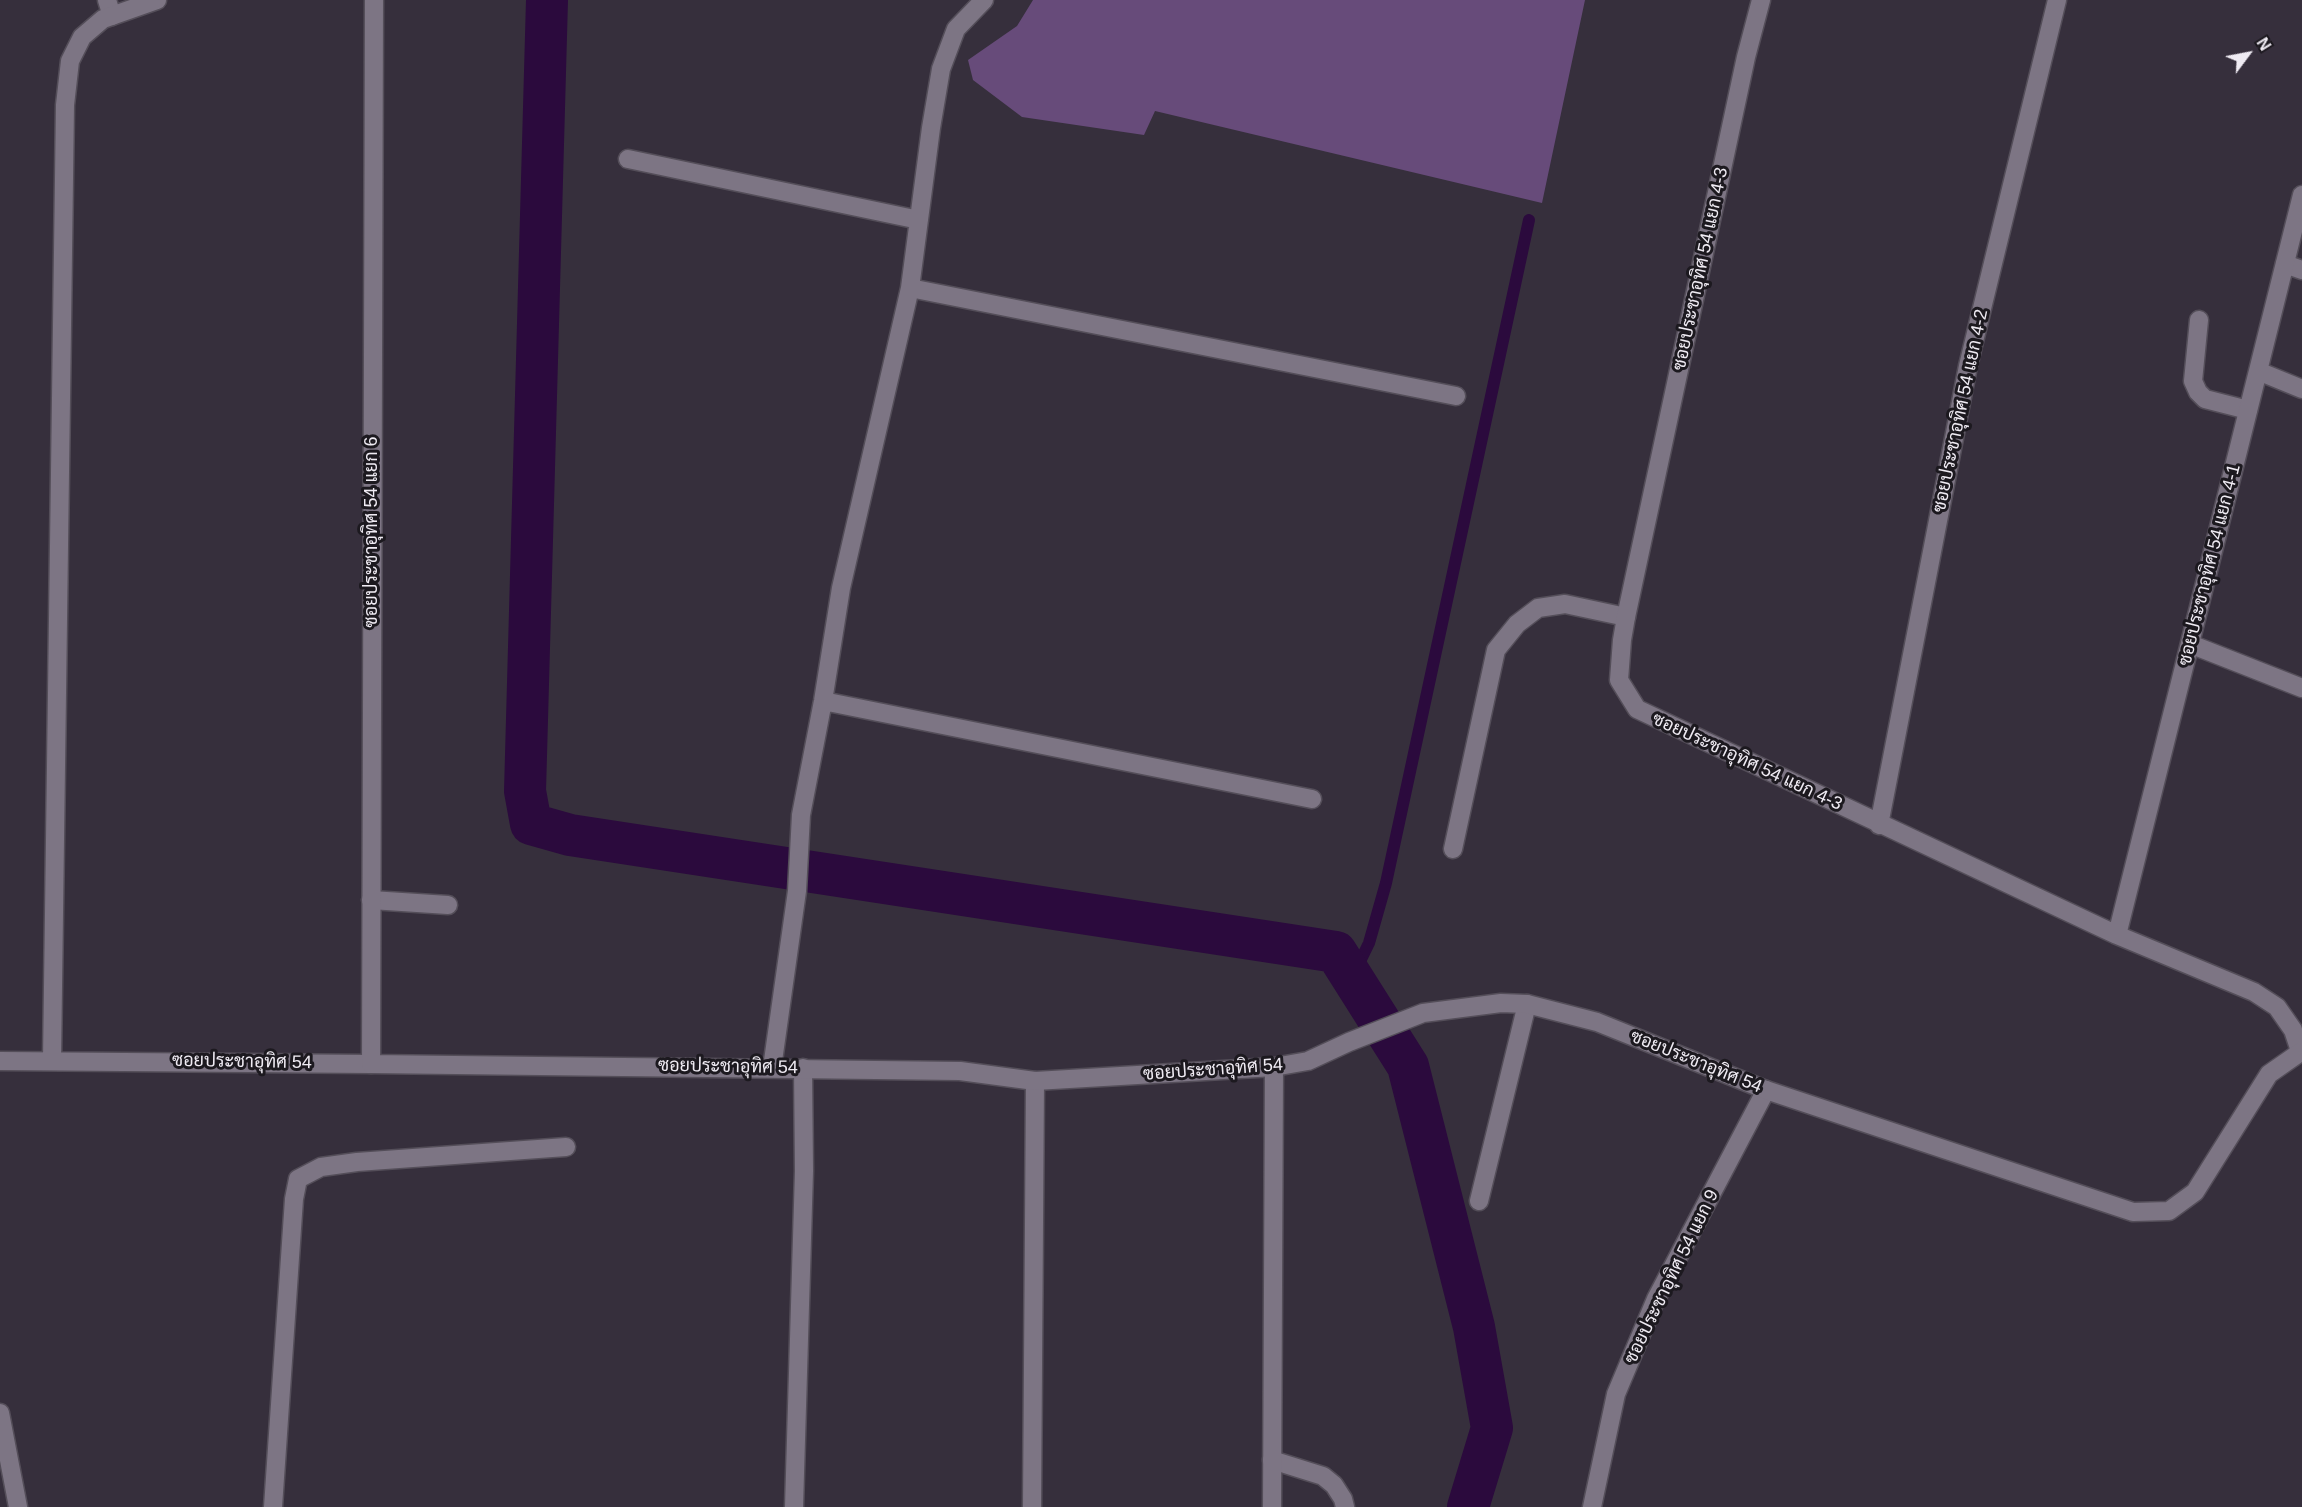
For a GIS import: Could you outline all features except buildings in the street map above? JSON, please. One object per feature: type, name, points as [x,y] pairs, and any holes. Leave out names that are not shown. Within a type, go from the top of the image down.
[{"type":"street","points":[[52,1060],[65,105],[70,61],[82,37],[103,19],[109,8],[157,0]]},
{"type":"street","name":"ซอยประชาอุทิศ 54 แยก 6","points":[[370,1064],[374,0]]},
{"type":"street","points":[[772,1068],[797,891],[801,815],[823,701],[841,588],[910,288],[941,69],[956,29],[984,0]]},
{"type":"street","name":"ซอยประชาอุทิศ 54 แยก 4-3","points":[[1761,0],[1746,57],[1626,617],[1619,680],[1637,710],[2117,935],[2254,992],[2277,1007],[2294,1030],[2301,1051]]},
{"type":"street","name":"ซอยประชาอุทิศ 54 แยก 4-2","points":[[1879,825],[1968,366],[2057,0]]},
{"type":"street","points":[[628,159],[919,220]]},
{"type":"street","name":"ซอยประชาอุทิศ 54 แยก 4-1","points":[[2117,935],[2258,371],[2293,267],[2302,195]]},
{"type":"street","points":[[910,288],[1456,396]]},
{"type":"street","points":[[2199,320],[2193,381],[2198,392],[2205,399],[2248,410]]},
{"type":"street","points":[[2258,371],[2302,389]]},
{"type":"street","points":[[1453,849],[1496,650],[1517,624],[1539,608],[1565,604],[1626,617]]},
{"type":"street","points":[[2190,644],[2302,688]]},
{"type":"street","points":[[823,701],[1312,799]]},
{"type":"street","points":[[371,900],[448,905]]},
{"type":"street","name":"ซอยประชาอุทิศ 54","points":[[0,1060],[960,1071],[1035,1082],[1274,1067],[1308,1061],[1423,1013],[1501,1003],[1527,1004],[1597,1022],[1766,1090],[2133,1212],[2169,1211],[2195,1192],[2269,1074],[2301,1051]]},
{"type":"street","points":[[1479,1201],[1527,1004]]},
{"type":"street","points":[[1272,1507],[1274,1067]]},
{"type":"street","points":[[794,1507],[804,1172],[803,1068]]},
{"type":"street","points":[[1032,1507],[1035,1082]]},
{"type":"street","name":"ซอยประชาอุทิศ 54 แยก 9","points":[[1592,1507],[1616,1394],[1656,1299],[1766,1090]]},
{"type":"street","points":[[273,1507],[294,1199],[298,1179],[321,1167],[566,1147]]},
{"type":"street","points":[[0,1413],[18,1507]]},
{"type":"street","points":[[1272,1460],[1323,1476],[1334,1485],[1343,1498],[1345,1507]]},
{"type":"shaded area","points":[[1033,0],[1585,0],[1542,203],[1155,111],[1144,135],[1022,117],[973,80],[968,60],[1017,26]]},
{"type":"waterway","points":[[547,0],[525,791],[531,824],[570,835],[1336,952],[1408,1066],[1474,1327],[1492,1428],[1468,1507]]},
{"type":"waterway","points":[[1352,978],[1369,943],[1386,883],[1529,220]]}]
